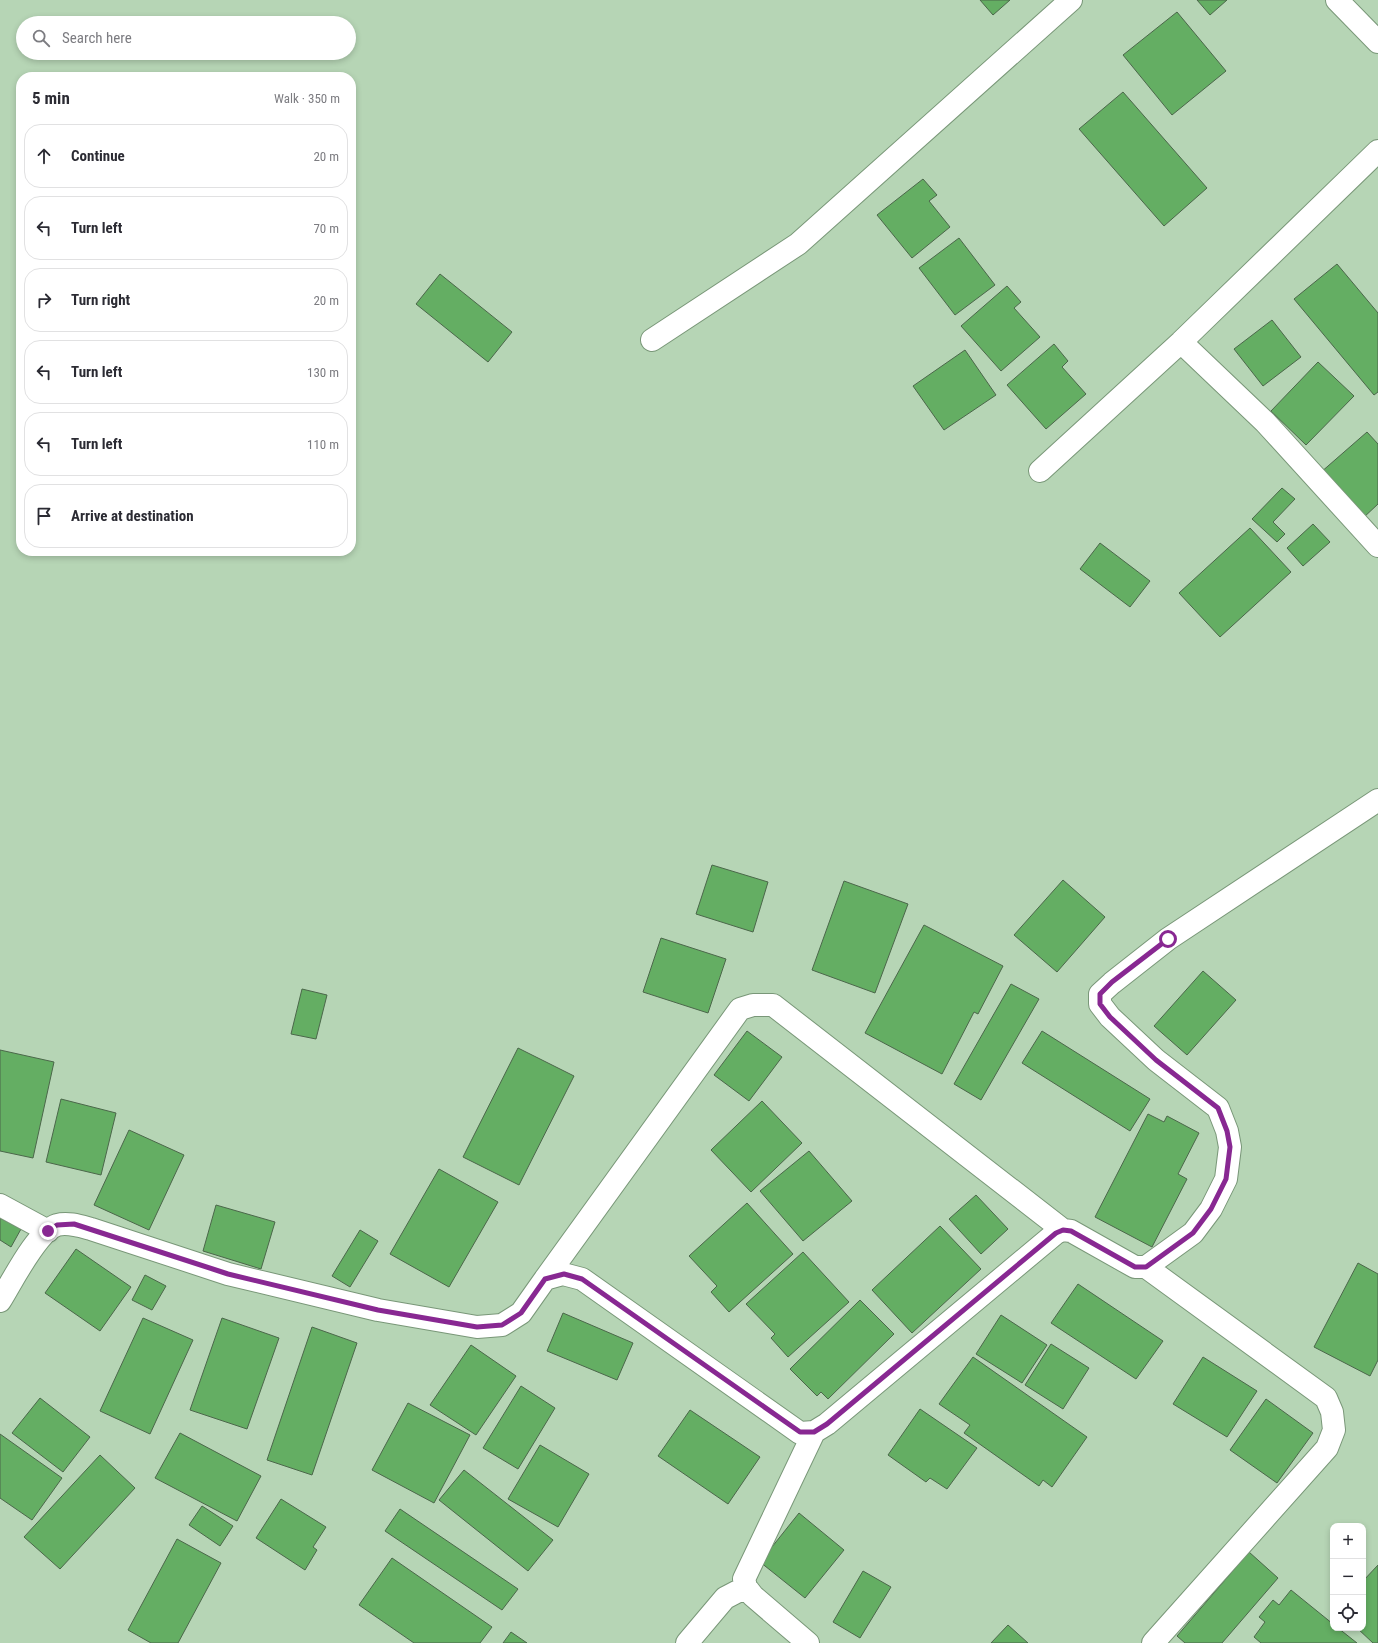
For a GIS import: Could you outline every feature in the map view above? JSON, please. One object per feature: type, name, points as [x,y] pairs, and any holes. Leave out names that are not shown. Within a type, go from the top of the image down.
[{"type":"street","points":[[652,340],[798,244],[1070,0]]},
{"type":"street","points":[[1337,0],[1378,42]]},
{"type":"street","points":[[1040,471],[1182,342],[1378,151]]},
{"type":"street","points":[[1182,342],[1265,422],[1378,546]]},
{"type":"street","points":[[545,1279],[564,1274],[582,1279],[800,1432],[814,1432],[827,1424],[1056,1233],[1063,1230],[1071,1231],[1135,1267],[1146,1267],[1193,1233],[1211,1209],[1226,1179],[1230,1147],[1227,1131],[1218,1108],[1156,1060],[1110,1017],[1100,1004],[1100,994],[1112,982],[1168,939],[1378,800]]},
{"type":"street","points":[[0,1301],[36,1242],[57,1225],[74,1224],[228,1274],[378,1310],[477,1327],[502,1325],[521,1313],[740,1009],[753,1005],[773,1005],[1063,1230]]},
{"type":"street","points":[[0,1205],[48,1231]]},
{"type":"street","points":[[1146,1267],[1326,1398],[1332,1412],[1334,1430],[1328,1448],[1153,1643]]},
{"type":"street","points":[[808,1643],[753,1596],[746,1587],[744,1579],[814,1432]]},
{"type":"street","points":[[687,1643],[725,1598],[746,1587]]},
{"type":"building","points":[[980,0],[1010,0],[993,15]]},
{"type":"building","points":[[1197,0],[1227,0],[1210,15]]},
{"type":"building","points":[[1177,12],[1226,71],[1172,115],[1123,55]]},
{"type":"building","points":[[1123,92],[1207,188],[1164,226],[1079,129]]},
{"type":"building","points":[[923,179],[937,195],[929,201],[950,227],[912,258],[877,215]]},
{"type":"building","points":[[959,238],[995,285],[955,315],[919,268]]},
{"type":"building","points":[[1337,264],[1378,313],[1378,392],[1374,395],[1294,299]]},
{"type":"building","points":[[440,274],[512,332],[488,362],[416,304]]},
{"type":"building","points":[[1007,286],[1021,302],[1014,308],[1040,337],[1001,371],[961,326]]},
{"type":"building","points":[[1272,320],[1301,357],[1263,386],[1234,349]]},
{"type":"building","points":[[1054,344],[1068,361],[1062,367],[1086,394],[1046,429],[1007,385]]},
{"type":"building","points":[[965,350],[996,395],[944,430],[913,386]]},
{"type":"building","points":[[1318,362],[1354,396],[1306,445],[1271,411]]},
{"type":"building","points":[[1367,432],[1378,444],[1378,504],[1362,519],[1320,473]]},
{"type":"building","points":[[1282,488],[1295,499],[1273,522],[1285,534],[1277,542],[1252,519]]},
{"type":"building","points":[[1313,524],[1330,542],[1303,566],[1287,548]]},
{"type":"building","points":[[1250,528],[1291,572],[1220,637],[1179,593]]},
{"type":"building","points":[[1100,543],[1150,581],[1130,607],[1080,569]]},
{"type":"building","points":[[712,865],[768,882],[753,932],[696,914]]},
{"type":"building","points":[[1063,880],[1105,917],[1057,972],[1014,935]]},
{"type":"building","points":[[844,881],[908,904],[875,993],[812,970]]},
{"type":"building","points":[[924,925],[1003,966],[978,1014],[974,1012],[942,1074],[865,1033]]},
{"type":"building","points":[[661,938],[726,959],[708,1013],[643,992]]},
{"type":"building","points":[[1203,971],[1236,1000],[1187,1055],[1154,1026]]},
{"type":"building","points":[[1011,984],[1039,999],[981,1100],[954,1084]]},
{"type":"building","points":[[302,989],[327,995],[316,1039],[291,1034]]},
{"type":"building","points":[[747,1031],[782,1057],[749,1101],[714,1075]]},
{"type":"building","points":[[1042,1031],[1150,1099],[1130,1131],[1022,1063]]},
{"type":"building","points":[[518,1048],[574,1076],[519,1185],[463,1157]]},
{"type":"building","points":[[0,1050],[54,1062],[33,1158],[0,1151]]},
{"type":"building","points":[[61,1099],[116,1113],[101,1175],[46,1162]]},
{"type":"building","points":[[762,1101],[802,1143],[751,1192],[711,1150]]},
{"type":"building","points":[[1148,1114],[1164,1122],[1167,1116],[1199,1133],[1178,1174],[1187,1179],[1152,1247],[1095,1217]]},
{"type":"building","points":[[129,1130],[184,1155],[149,1230],[94,1205]]},
{"type":"building","points":[[809,1151],[852,1201],[803,1241],[760,1191]]},
{"type":"building","points":[[439,1169],[498,1202],[449,1287],[390,1254]]},
{"type":"building","points":[[976,1195],[1008,1229],[981,1254],[949,1219]]},
{"type":"building","points":[[747,1203],[793,1254],[729,1312],[711,1292],[717,1286],[689,1256]]},
{"type":"building","points":[[216,1205],[275,1222],[261,1269],[203,1251]]},
{"type":"building","points":[[0,1218],[21,1229],[11,1247],[0,1240]]},
{"type":"building","points":[[940,1226],[981,1269],[912,1333],[872,1290]]},
{"type":"building","points":[[360,1230],[378,1241],[350,1287],[332,1276]]},
{"type":"building","points":[[76,1249],[131,1287],[100,1331],[45,1293]]},
{"type":"building","points":[[803,1252],[849,1302],[788,1357],[771,1338],[775,1334],[746,1304]]},
{"type":"building","points":[[1358,1263],[1378,1274],[1378,1360],[1370,1376],[1314,1347]]},
{"type":"building","points":[[145,1275],[166,1286],[152,1310],[132,1300]]},
{"type":"building","points":[[1078,1284],[1163,1341],[1136,1379],[1051,1323]]},
{"type":"building","points":[[860,1300],[894,1334],[828,1399],[821,1392],[817,1396],[790,1369]]},
{"type":"building","points":[[563,1313],[633,1343],[617,1380],[547,1351]]},
{"type":"building","points":[[1001,1315],[1047,1345],[1022,1383],[976,1354]]},
{"type":"building","points":[[143,1318],[193,1340],[150,1434],[100,1411]]},
{"type":"building","points":[[222,1318],[279,1338],[247,1429],[190,1410]]},
{"type":"building","points":[[312,1327],[357,1343],[312,1475],[267,1460]]},
{"type":"building","points":[[1051,1344],[1089,1368],[1063,1409],[1025,1385]]},
{"type":"building","points":[[471,1345],[516,1376],[476,1435],[430,1405]]},
{"type":"building","points":[[973,1357],[1087,1437],[1052,1487],[1043,1480],[1039,1486],[964,1433],[970,1425],[939,1404]]},
{"type":"building","points":[[1203,1357],[1257,1391],[1227,1437],[1173,1404]]},
{"type":"building","points":[[521,1386],[555,1408],[518,1469],[483,1448]]},
{"type":"building","points":[[40,1398],[90,1437],[63,1472],[12,1433]]},
{"type":"building","points":[[1266,1399],[1313,1433],[1277,1483],[1230,1450]]},
{"type":"building","points":[[408,1403],[470,1435],[434,1503],[372,1470]]},
{"type":"building","points":[[920,1409],[977,1448],[947,1489],[930,1478],[926,1482],[888,1455]]},
{"type":"building","points":[[690,1410],[760,1457],[728,1504],[658,1456]]},
{"type":"building","points":[[180,1433],[261,1476],[237,1521],[155,1478]]},
{"type":"building","points":[[0,1434],[62,1478],[32,1520],[0,1498]]},
{"type":"building","points":[[540,1445],[589,1474],[558,1527],[508,1499]]},
{"type":"building","points":[[100,1455],[135,1488],[60,1569],[24,1537]]},
{"type":"building","points":[[464,1470],[553,1540],[528,1571],[439,1500]]},
{"type":"building","points":[[281,1499],[326,1527],[313,1547],[317,1550],[305,1570],[256,1538]]},
{"type":"building","points":[[202,1506],[233,1526],[220,1546],[189,1525]]},
{"type":"building","points":[[400,1509],[518,1589],[502,1610],[385,1531]]},
{"type":"building","points":[[799,1513],[844,1550],[805,1598],[760,1562]]},
{"type":"building","points":[[177,1539],[221,1563],[178,1643],[151,1643],[128,1630]]},
{"type":"building","points":[[1249,1552],[1278,1578],[1222,1643],[1185,1643],[1177,1636]]},
{"type":"building","points":[[392,1558],[492,1627],[480,1643],[414,1643],[359,1605]]},
{"type":"building","points":[[1378,1565],[1378,1643],[1373,1643],[1360,1631],[1366,1631],[1366,1578]]},
{"type":"building","points":[[863,1571],[891,1587],[860,1638],[833,1622]]},
{"type":"building","points":[[1291,1590],[1330,1622],[1330,1631],[1342,1631],[1357,1643],[1261,1643],[1254,1637],[1265,1622],[1259,1617],[1273,1600],[1279,1605]]},
{"type":"building","points":[[1008,1625],[1028,1643],[991,1643]]},
{"type":"building","points":[[511,1632],[527,1643],[503,1643]]},
{"type":"route","points":[[48,1231],[57,1225],[74,1224],[228,1274],[378,1310],[477,1327],[502,1325],[521,1313],[545,1279],[564,1274],[582,1279],[800,1432],[814,1432],[827,1424],[1056,1233],[1063,1230],[1071,1231],[1135,1267],[1146,1267],[1193,1233],[1211,1209],[1226,1179],[1230,1147],[1227,1131],[1218,1108],[1156,1060],[1110,1017],[1100,1004],[1100,994],[1112,982],[1168,939]]}]
